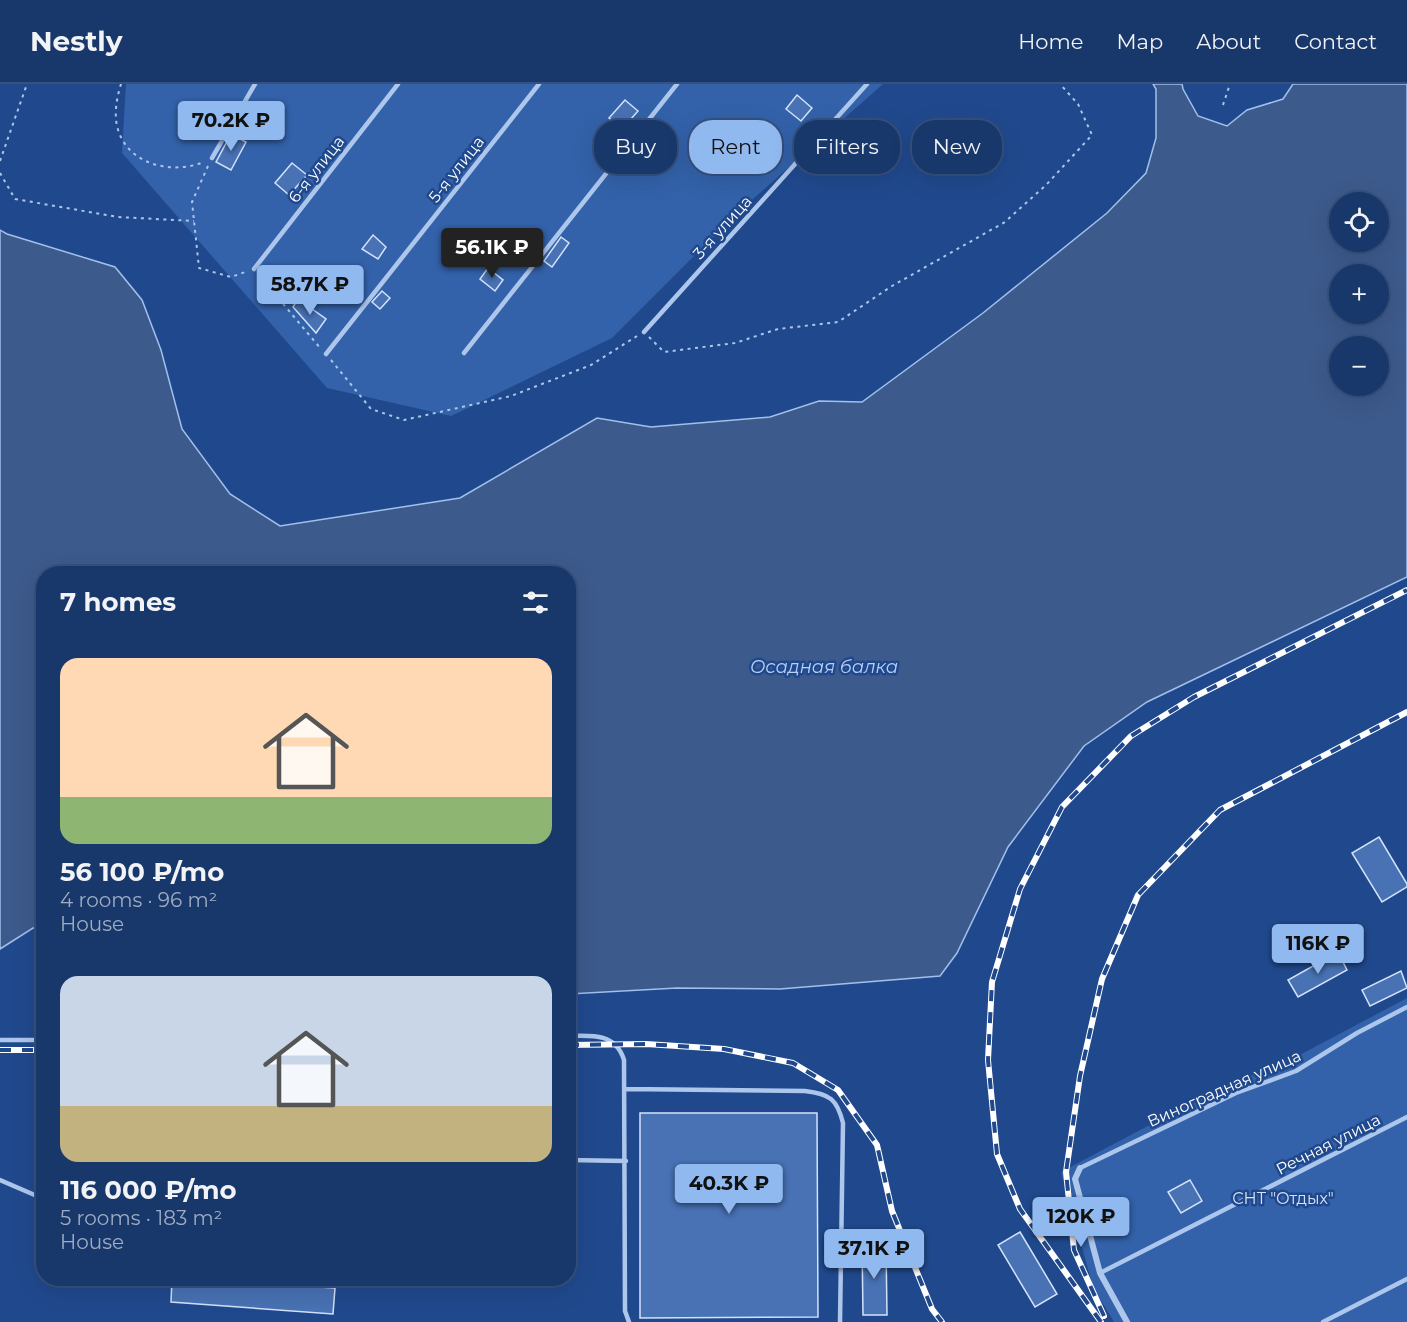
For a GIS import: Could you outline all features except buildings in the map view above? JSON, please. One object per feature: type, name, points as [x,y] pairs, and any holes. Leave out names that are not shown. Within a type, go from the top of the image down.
[{"type":"street","points":[[1080,1168],[1075,1179],[1100,1273],[1127,1322]]},
{"type":"lane","points":[[212,158],[255,84]]},
{"type":"lane","name":"6-я улица","points":[[254,269],[398,84]]},
{"type":"lane","name":"5-я улица","points":[[326,354],[539,84]]},
{"type":"lane","points":[[464,353],[677,84]]},
{"type":"lane","name":"3-я улица","points":[[644,332],[867,84]]},
{"type":"lane","name":"Виноградная улица","points":[[1080,1168],[1236,1093],[1296,1071],[1357,1033],[1407,1007]]},
{"type":"lane","points":[[576,1036],[600,1037],[616,1044],[622,1050],[624,1060],[626,1311],[629,1322]]},
{"type":"lane","points":[[0,1040],[36,1040]]},
{"type":"lane","points":[[626,1089],[806,1091],[819,1093],[832,1099],[839,1106],[843,1123],[840,1322]]},
{"type":"lane","name":"Речная улица","points":[[1100,1273],[1407,1118]]},
{"type":"lane","points":[[576,1160],[626,1161]]},
{"type":"lane","points":[[0,1180],[36,1196]]},
{"type":"lane","points":[[1323,1322],[1407,1279]]},
{"type":"path","points":[[0,161],[27,84]]},
{"type":"path","points":[[120,84],[116,104],[117,127],[127,144],[141,160],[152,166],[185,168],[212,158]]},
{"type":"path","points":[[212,158],[192,202],[199,268],[231,277],[254,269],[371,409],[404,420],[511,396],[591,365],[644,332],[664,352],[735,343],[778,329],[838,322],[892,286],[1005,222],[1047,184],[1092,135],[1078,104],[1060,84]]},
{"type":"path","points":[[1223,105],[1230,84]]},
{"type":"path","points":[[0,173],[15,199],[118,218],[194,221]]},
{"type":"green space","points":[[126,84],[883,84],[842,120],[794,120],[794,163],[782,173],[782,120],[689,120],[689,174],[781,174],[735,215],[612,338],[451,416],[327,388],[122,153]]},
{"type":"green space","name":"СНТ \"Отдых\"","points":[[1407,998],[1407,1322],[1114,1322],[1093,1287],[1061,1172],[1214,1091],[1296,1057]]},
{"type":"water","name":"Осадная балка","points":[[1153,84],[1182,84],[1198,116],[1227,126],[1247,110],[1283,99],[1293,84],[1407,84],[1407,577],[1147,702],[1084,746],[1008,847],[957,953],[940,976],[780,989],[677,988],[576,994],[576,566],[36,566],[36,928],[0,949],[0,230],[115,267],[142,300],[161,350],[182,429],[230,494],[280,526],[460,498],[597,418],[651,427],[770,417],[819,401],[862,402],[983,313],[1107,213],[1146,173],[1156,138],[1156,89]]},
{"type":"railway","points":[[1101,1322],[1020,1209],[997,1154],[988,1060],[992,982],[1020,889],[1062,807],[1131,736],[1194,697],[1407,590]]},
{"type":"railway","points":[[1104,1316],[1074,1250],[1066,1172],[1080,1076],[1102,979],[1138,895],[1220,810],[1407,712]]},
{"type":"railway","points":[[576,1045],[646,1044],[724,1049],[793,1063],[838,1090],[877,1145],[892,1211],[932,1309],[942,1322]]},
{"type":"railway","points":[[0,1050],[36,1050]]}]
